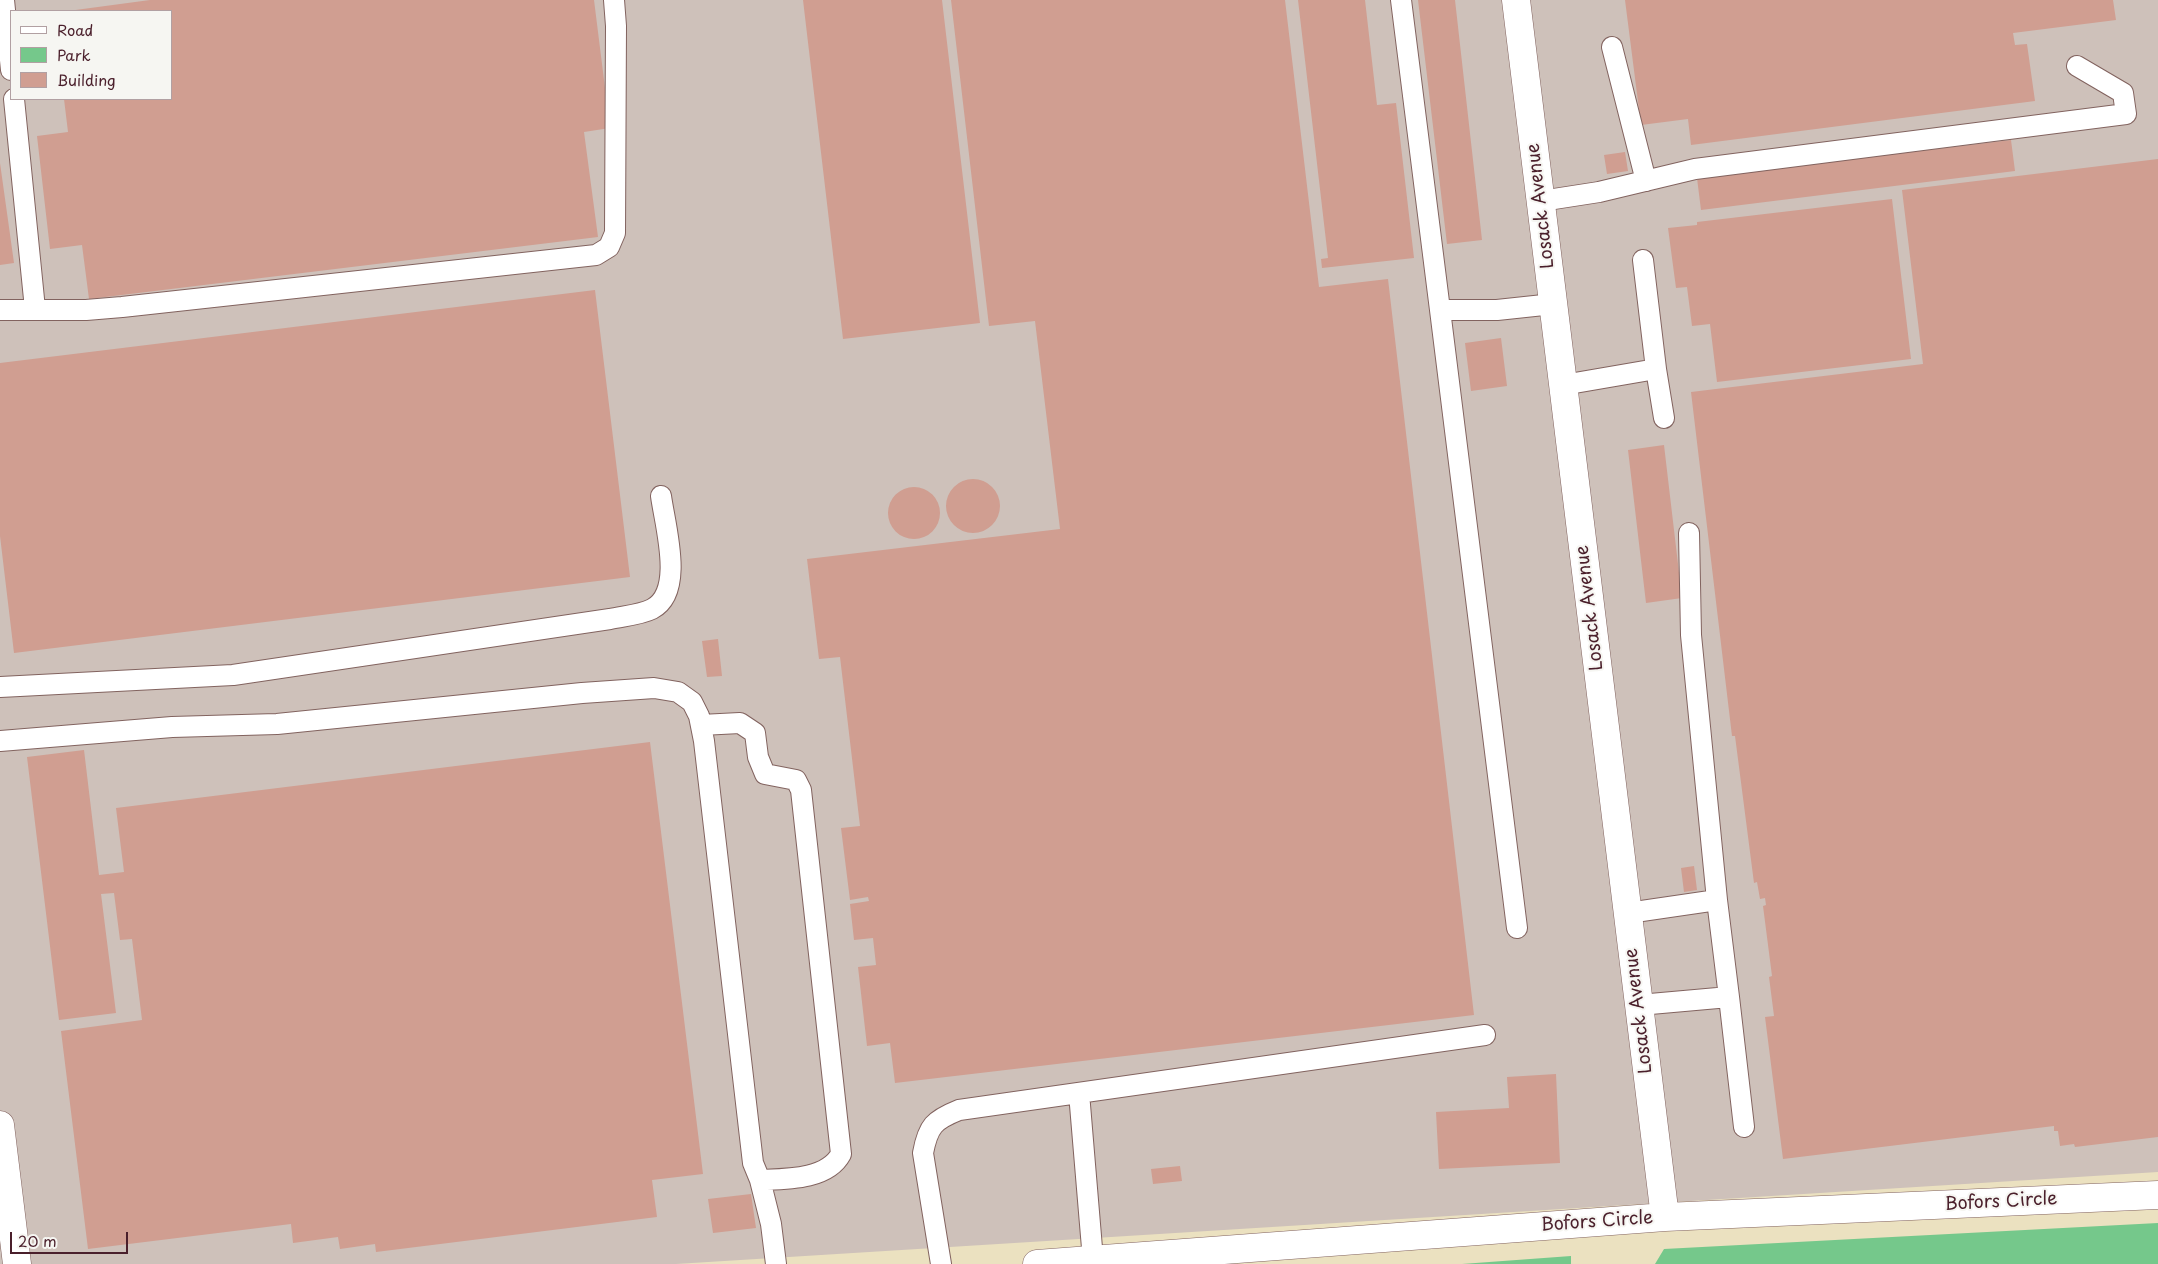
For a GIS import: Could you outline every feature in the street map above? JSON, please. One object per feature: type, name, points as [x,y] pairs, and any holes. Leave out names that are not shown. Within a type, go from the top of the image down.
[{"type":"street","name":"Losack Avenue","points":[[1516,0],[1665,1217]]},
{"type":"street","points":[[0,1125],[17,1264]]},
{"type":"street","name":"Bofors Circle","points":[[1037,1264],[1665,1217],[2158,1195]]},
{"type":"lane","points":[[4,0],[10,60]]},
{"type":"lane","points":[[0,310],[86,310],[122,307],[596,255],[609,247],[615,233],[616,26],[614,0]]},
{"type":"lane","points":[[1401,0],[1517,928]]},
{"type":"lane","points":[[1612,48],[1646,181]]},
{"type":"lane","points":[[1541,201],[1646,181],[1695,169],[2126,114],[2123,93],[2077,66]]},
{"type":"lane","points":[[14,100],[35,309]]},
{"type":"lane","points":[[1643,260],[1664,418]]},
{"type":"lane","points":[[1440,310],[1497,310],[1553,304]]},
{"type":"lane","points":[[1563,385],[1656,369]]},
{"type":"lane","points":[[0,687],[233,675],[610,619],[652,609],[668,594],[672,576],[661,496]]},
{"type":"lane","points":[[1689,533],[1691,635],[1717,900],[1744,1126]]},
{"type":"lane","points":[[0,741],[172,726],[277,724],[572,694],[654,688],[678,692],[692,702],[701,725],[711,786],[753,1163],[760,1180],[770,1224],[776,1264]]},
{"type":"lane","points":[[701,725],[740,723],[755,733],[758,756],[765,774],[796,780],[801,790],[805,814],[841,1154],[837,1162],[829,1167],[807,1175],[794,1179],[760,1180]]},
{"type":"lane","points":[[1628,913],[1717,900]]},
{"type":"lane","points":[[1639,1004],[1729,997]]},
{"type":"lane","points":[[941,1264],[923,1153],[926,1136],[937,1119],[959,1110],[1485,1036]]},
{"type":"lane","points":[[1079,1093],[1093,1260]]},
{"type":"shaded area","points":[[0,0],[2158,0],[2158,1172],[676,1264],[0,1264]]},
{"type":"green space","points":[[2158,1223],[2158,1264],[1655,1264],[1664,1249]]},
{"type":"green space","points":[[1571,1256],[1571,1264],[1462,1264]]},
{"type":"building","points":[[150,0],[594,0],[610,128],[584,132],[598,237],[89,299],[82,245],[50,249],[37,136],[68,132],[64,100],[172,100],[172,10],[75,10]]},
{"type":"building","points":[[803,0],[942,0],[980,323],[843,339]]},
{"type":"building","points":[[951,0],[1285,0],[1319,287],[1388,279],[1474,1015],[895,1083],[890,1043],[867,1046],[858,967],[876,965],[873,938],[854,940],[850,904],[869,901],[868,897],[850,900],[841,828],[860,826],[840,657],[819,659],[807,559],[1060,529],[1035,321],[989,326]]},
{"type":"building","points":[[1298,0],[1365,0],[1377,105],[1396,103],[1414,258],[1322,268],[1321,259],[1328,258]]},
{"type":"building","points":[[1418,0],[1455,0],[1482,240],[1447,244]]},
{"type":"building","points":[[1625,0],[2113,0],[2116,20],[2013,33],[2015,45],[2027,44],[2035,101],[1691,145],[1688,119],[1641,125]]},
{"type":"building","points":[[2011,140],[2015,171],[1701,210],[1697,178]]},
{"type":"building","points":[[1625,152],[1628,171],[1607,174],[1604,155]]},
{"type":"building","points":[[2158,159],[2158,1137],[2075,1147],[2074,1144],[2060,1146],[2058,1131],[2054,1131],[2054,1126],[1783,1159],[1765,1017],[1774,1016],[1769,977],[1772,976],[1763,906],[1766,905],[1765,898],[1760,899],[1757,882],[1754,883],[1735,736],[1732,736],[1691,392],[1923,364],[1902,190]]},
{"type":"building","points":[[0,163],[14,263],[0,265]]},
{"type":"building","points":[[1892,199],[1911,359],[1717,382],[1710,324],[1692,326],[1687,287],[1676,288],[1668,228],[1697,225],[1697,222]]},
{"type":"building","points":[[595,290],[630,577],[14,653],[0,536],[0,363]]},
{"type":"building","points":[[1501,338],[1507,386],[1471,391],[1465,343]]},
{"type":"building","points":[[1664,445],[1682,598],[1646,603],[1628,450]]},
{"type":"building","points":[[973,479],[983,481],[992,487],[998,496],[1000,506],[998,516],[992,525],[983,531],[973,533],[963,531],[954,525],[948,516],[946,506],[948,496],[954,487],[963,481]]},
{"type":"building","points":[[914,487],[924,489],[932,495],[938,503],[940,513],[938,523],[932,531],[924,537],[914,539],[904,537],[896,531],[890,523],[888,513],[890,503],[896,495],[904,489]]},
{"type":"building","points":[[718,639],[722,676],[707,677],[702,641]]},
{"type":"building","points":[[650,742],[703,1174],[652,1180],[657,1217],[376,1252],[375,1244],[340,1249],[338,1237],[293,1243],[291,1224],[88,1249],[61,1031],[142,1020],[132,939],[120,940],[114,893],[101,894],[116,1013],[59,1020],[27,757],[84,750],[99,875],[124,872],[116,808]]},
{"type":"building","points":[[1694,866],[1697,890],[1684,892],[1681,868]]},
{"type":"building","points":[[1556,1074],[1560,1163],[1439,1169],[1436,1112],[1509,1108],[1507,1077]]},
{"type":"building","points":[[1180,1166],[1182,1181],[1153,1184],[1151,1169]]},
{"type":"building","points":[[751,1194],[756,1228],[713,1233],[708,1199]]}]
